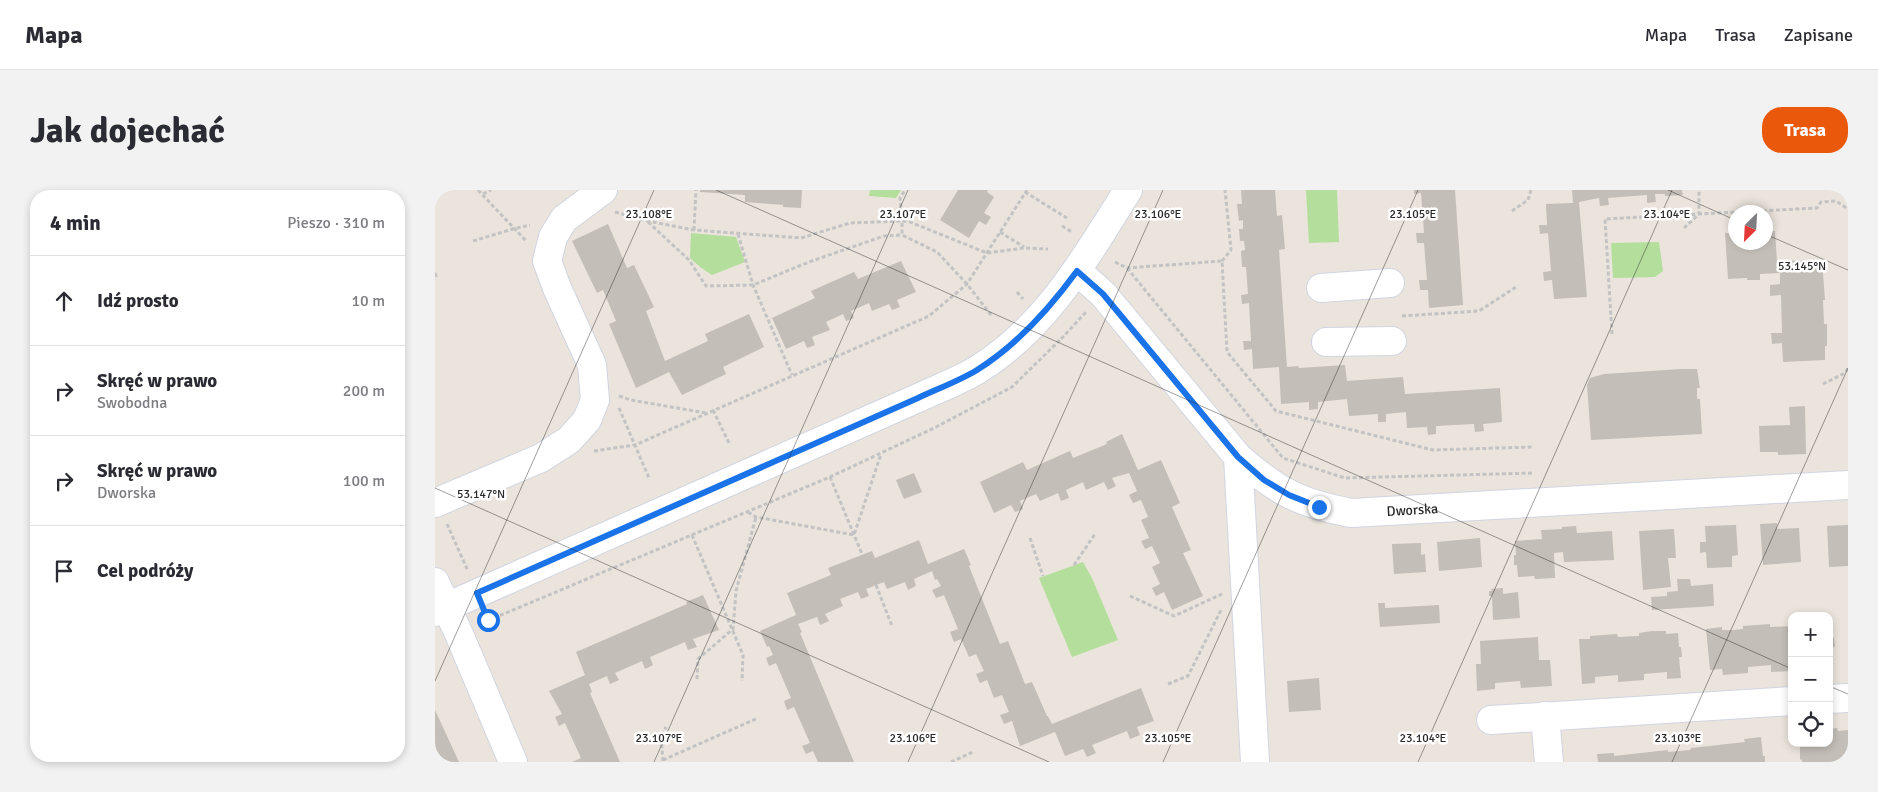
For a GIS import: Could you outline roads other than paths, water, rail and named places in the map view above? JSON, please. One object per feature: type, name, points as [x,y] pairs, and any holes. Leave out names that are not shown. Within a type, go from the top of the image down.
[{"type":"street","points":[[441,609],[918,398],[977,370],[1014,341],[1058,297],[1077,271],[1127,190]]},
{"type":"street","points":[[436,503],[541,458],[569,440],[587,420],[595,400],[593,365],[557,288],[547,261],[553,237],[564,219],[608,201]]},
{"type":"street","name":"Dworska","points":[[1077,271],[1103,294],[1238,457],[1264,480],[1289,495],[1319,507],[1351,513],[1848,485]]},
{"type":"street","points":[[1321,288],[1390,283]]},
{"type":"street","points":[[1327,342],[1397,329]]},
{"type":"street","points":[[1238,457],[1255,762]]},
{"type":"street","points":[[435,582],[441,609],[459,634],[513,762]]},
{"type":"street","points":[[1833,699],[1848,698]]},
{"type":"street","points":[[1491,720],[1788,701]]},
{"type":"street","points":[[1545,716],[1549,762]]}]
